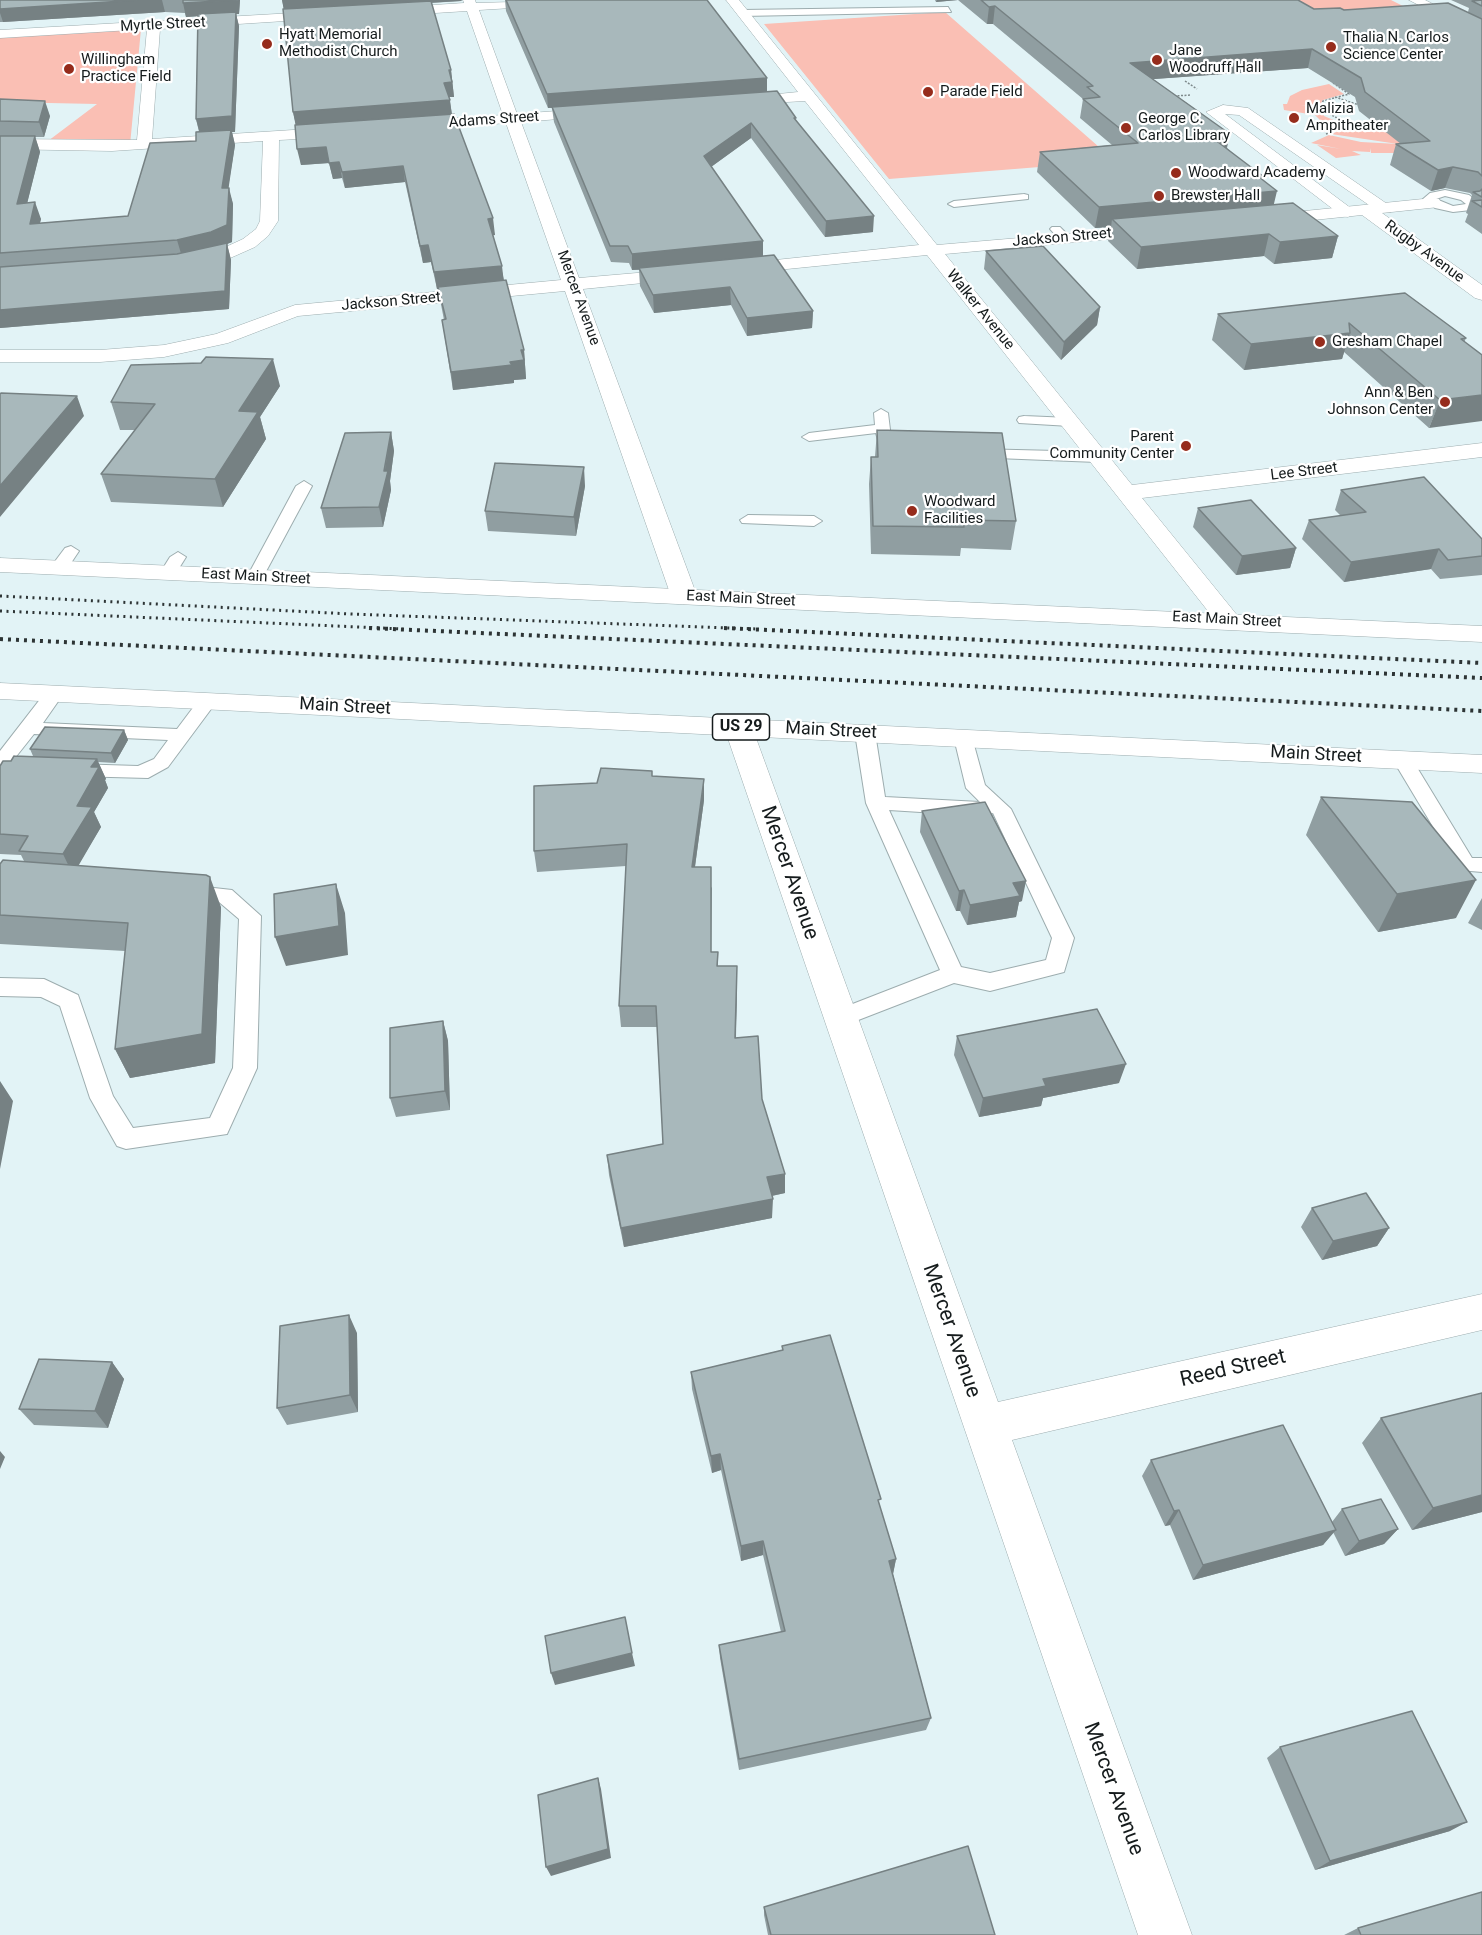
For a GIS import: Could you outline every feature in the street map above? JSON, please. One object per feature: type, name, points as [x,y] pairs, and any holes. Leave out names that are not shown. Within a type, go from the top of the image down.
[{"type":"street","points":[[277,0],[277,19]]},
{"type":"street","points":[[369,13],[470,3],[577,0]]},
{"type":"street","name":"Walker Avenue","points":[[732,0],[808,96],[936,249],[1097,457],[1228,620]]},
{"type":"street","points":[[1415,0],[1482,34]]},
{"type":"street","name":"Mercer Avenue","points":[[470,3],[574,285],[684,596]]},
{"type":"street","name":"Myrtle Street","points":[[0,34],[346,14]]},
{"type":"street","points":[[144,145],[154,26]]},
{"type":"street","points":[[725,103],[808,96]]},
{"type":"street","points":[[1348,212],[1213,112],[1229,109],[1244,111],[1385,208]]},
{"type":"street","name":"Adams Street","points":[[390,128],[607,112]]},
{"type":"street","points":[[0,144],[144,145],[355,130]]},
{"type":"street","points":[[171,265],[222,255],[249,243],[262,232],[269,221],[271,137]]},
{"type":"street","points":[[1249,221],[1433,203]]},
{"type":"street","name":"Rugby Avenue","points":[[1366,210],[1482,294]]},
{"type":"street","name":"Jackson Street","points":[[0,356],[100,356],[164,351],[220,339],[295,311],[711,272],[936,249],[1060,233],[1169,228]]},
{"type":"street","name":"Lee Street","points":[[1126,493],[1482,450]]},
{"type":"street","name":"East Main Street","points":[[0,565],[65,559],[173,565],[255,577],[1228,620],[1482,634]]},
{"type":"street","name":"Main Street","points":[[0,691],[1482,764]]},
{"type":"street","name":"Mercer Avenue","points":[[738,727],[1165,1935]]},
{"type":"street","name":"Reed Street","points":[[984,1426],[1482,1312]]},
{"type":"lane","points":[[742,13],[948,10]]},
{"type":"lane","points":[[954,204],[1024,197]]},
{"type":"lane","points":[[881,413],[884,441],[924,448]]},
{"type":"lane","points":[[1024,420],[1070,422]]},
{"type":"lane","points":[[809,437],[883,428]]},
{"type":"lane","points":[[955,453],[1097,457]]},
{"type":"lane","points":[[255,577],[304,486]]},
{"type":"lane","points":[[748,520],[814,521]]},
{"type":"lane","points":[[6,766],[54,693]]},
{"type":"lane","points":[[52,769],[141,773],[161,763],[208,701]]},
{"type":"lane","points":[[29,728],[182,735]]},
{"type":"lane","points":[[865,733],[876,803],[953,974]]},
{"type":"lane","points":[[840,1018],[953,974],[990,982],[1056,966],[1062,938],[1001,809],[976,788],[964,738]]},
{"type":"lane","points":[[1403,760],[1466,865],[1482,865]]},
{"type":"lane","points":[[876,803],[1001,809]]},
{"type":"lane","points":[[0,987],[44,988],[70,1000],[102,1098],[126,1139],[218,1127],[245,1068],[250,916],[224,895],[165,891]]},
{"type":"path","points":[[1340,80],[1330,82],[1349,94],[1323,101],[1321,106],[1326,112],[1350,125],[1394,130]]},
{"type":"path","points":[[1185,81],[1200,92]]},
{"type":"path","points":[[1174,96],[1196,94]]},
{"type":"path","points":[[1335,97],[1362,106]]},
{"type":"path","points":[[1383,123],[1387,130]]},
{"type":"path","points":[[1329,133],[1350,125]]},
{"type":"shaded area","points":[[1272,0],[1391,0],[1413,11],[1306,19]]},
{"type":"shaded area","name":"Parade Field","points":[[945,12],[1115,161],[889,179],[764,24]]},
{"type":"shaded area","name":"Willingham Practice Field","points":[[141,29],[130,145],[44,144],[97,104],[0,102],[0,36]]},
{"type":"shaded area","points":[[1329,84],[1344,94],[1323,100],[1319,106],[1301,105],[1318,107],[1324,116],[1343,124],[1324,132],[1309,127],[1322,122],[1315,115],[1284,110],[1283,104],[1287,104],[1290,96],[1302,90]]},
{"type":"shaded area","points":[[1349,127],[1385,132],[1407,132],[1394,153],[1371,153],[1370,148],[1370,152],[1352,151],[1361,155],[1336,158],[1317,145],[1341,149],[1311,143],[1329,135],[1361,142],[1398,144],[1331,134]]},
{"type":"building","points":[[0,0],[138,0],[0,9]]},
{"type":"building","points":[[183,0],[236,0],[183,3]]},
{"type":"building","points":[[506,0],[707,0],[767,78],[547,94]]},
{"type":"building","points":[[981,0],[1298,0],[1314,9],[1340,8],[1344,10],[1448,3],[1482,19],[1482,176],[1478,172],[1453,167],[1438,170],[1396,144],[1430,141],[1365,92],[1361,78],[1312,49],[1130,63],[1230,134],[1210,136],[1264,177],[1259,177],[1277,191],[1099,207],[1040,152],[1138,143],[1083,99],[1100,97],[1087,87],[1093,86],[995,6],[989,7]]},
{"type":"building","points":[[1482,0],[1482,6],[1472,1]]},
{"type":"building","points":[[431,1],[451,70],[449,70],[452,82],[444,83],[450,100],[293,112],[283,9]]},
{"type":"building","points":[[236,12],[232,116],[196,119],[198,14]]},
{"type":"building","points":[[777,91],[796,118],[794,118],[874,216],[826,221],[751,123],[704,156],[763,241],[632,254],[628,246],[610,246],[552,107]]},
{"type":"building","points":[[0,99],[45,101],[39,122],[0,121]]},
{"type":"building","points":[[454,114],[493,218],[488,219],[502,266],[434,272],[428,245],[420,246],[403,166],[342,172],[339,162],[329,163],[326,147],[297,149],[295,125]]},
{"type":"building","points":[[231,130],[222,188],[229,188],[227,225],[211,232],[177,240],[0,253],[0,136],[35,136],[17,204],[35,202],[30,224],[128,216],[150,143],[196,141],[196,132]]},
{"type":"building","points":[[1482,189],[1482,197],[1473,192],[1480,191]]},
{"type":"building","points":[[1482,200],[1482,207],[1472,201]]},
{"type":"building","points":[[1293,203],[1338,236],[1280,242],[1269,234],[1141,247],[1112,219]]},
{"type":"building","points":[[227,243],[225,291],[0,310],[0,267],[177,254]]},
{"type":"building","points":[[1043,246],[1100,307],[1064,342],[986,251]]},
{"type":"building","points":[[774,255],[813,311],[747,318],[730,287],[653,295],[639,268]]},
{"type":"building","points":[[506,280],[524,350],[521,350],[524,360],[510,362],[512,365],[451,372],[442,320],[446,319],[438,287]]},
{"type":"building","points":[[1405,293],[1466,338],[1461,339],[1482,355],[1482,395],[1440,400],[1349,323],[1350,333],[1251,344],[1218,314]]},
{"type":"building","points":[[206,357],[273,359],[239,411],[258,412],[215,479],[101,474],[155,404],[111,402],[131,365],[201,363]]},
{"type":"building","points":[[0,394],[77,396],[0,486]]},
{"type":"building","points":[[877,430],[1002,433],[1016,521],[962,520],[964,527],[873,526],[871,457],[878,457]]},
{"type":"building","points":[[391,432],[384,471],[388,471],[379,507],[321,508],[345,433]]},
{"type":"building","points":[[495,463],[584,467],[574,517],[485,511]]},
{"type":"building","points":[[1424,477],[1482,539],[1482,556],[1448,560],[1439,549],[1351,562],[1309,520],[1366,512],[1341,490]]},
{"type":"building","points":[[1251,500],[1296,548],[1242,556],[1198,508]]},
{"type":"building","points":[[45,727],[124,730],[111,753],[30,749]]},
{"type":"building","points":[[14,756],[97,759],[91,767],[99,767],[77,806],[92,807],[63,854],[19,851],[28,836],[0,834],[0,766],[3,761],[11,761]]},
{"type":"building","points":[[601,768],[652,771],[652,776],[704,779],[692,867],[711,867],[711,952],[718,952],[717,966],[737,966],[735,1038],[758,1036],[762,1099],[785,1174],[767,1177],[773,1199],[621,1228],[607,1155],[663,1144],[656,1006],[619,1006],[627,844],[534,851],[534,786],[597,783]]},
{"type":"building","points":[[1321,797],[1412,802],[1476,880],[1397,894]]},
{"type":"building","points":[[985,802],[1026,881],[1013,883],[1020,896],[970,905],[964,890],[959,891],[922,811]]},
{"type":"building","points":[[3,860],[210,877],[202,1034],[115,1049],[128,923],[0,915],[0,864]]},
{"type":"building","points":[[336,884],[339,926],[275,937],[274,894]]},
{"type":"building","points":[[1097,1009],[1126,1064],[1043,1079],[1046,1086],[983,1098],[957,1036]]},
{"type":"building","points":[[443,1021],[445,1091],[390,1098],[390,1028]]},
{"type":"building","points":[[1366,1193],[1389,1228],[1333,1241],[1312,1208]]},
{"type":"building","points":[[349,1315],[350,1395],[277,1408],[280,1326]]},
{"type":"building","points":[[830,1335],[881,1499],[878,1500],[896,1559],[889,1561],[931,1718],[739,1759],[719,1645],[785,1631],[763,1541],[741,1546],[720,1454],[711,1456],[691,1372],[783,1350],[782,1346]]},
{"type":"building","points":[[39,1359],[112,1362],[95,1411],[19,1409]]},
{"type":"building","points":[[1482,1393],[1482,1495],[1433,1508],[1381,1418]]},
{"type":"building","points":[[1283,1425],[1336,1530],[1203,1565],[1179,1510],[1174,1511],[1151,1460]]},
{"type":"building","points":[[1381,1499],[1398,1529],[1359,1541],[1342,1509]]},
{"type":"building","points":[[625,1617],[632,1653],[551,1673],[545,1636]]},
{"type":"building","points":[[1412,1711],[1467,1822],[1330,1861],[1280,1747]]},
{"type":"building","points":[[598,1778],[608,1849],[546,1867],[538,1795]]},
{"type":"building","points":[[968,1846],[995,1935],[771,1935],[764,1907]]},
{"type":"building","points":[[1482,1892],[1482,1935],[1361,1935],[1358,1928]]},
{"type":"railway","points":[[0,596],[351,614],[757,629]]},
{"type":"railway","points":[[0,611],[403,629]]},
{"type":"railway","points":[[369,628],[1482,678]]},
{"type":"railway","points":[[724,628],[1482,663]]},
{"type":"railway","points":[[0,639],[1482,711]]},
{"type":"place","name":"Hyatt Memorial Methodist Church","points":[[267,44]]},
{"type":"place","name":"Thalia N. Carlos Science Center","points":[[1331,47]]},
{"type":"place","name":"Jane Woodruff Hall","points":[[1157,60]]},
{"type":"place","name":"Willingham Practice Field","points":[[69,69]]},
{"type":"place","name":"Parade Field","points":[[928,92]]},
{"type":"place","name":"Malizia Ampitheater","points":[[1294,118]]},
{"type":"place","name":"George C. Carlos Library","points":[[1126,128]]},
{"type":"place","name":"Woodward Academy","points":[[1176,173]]},
{"type":"place","name":"Brewster Hall","points":[[1159,196]]},
{"type":"place","name":"Gresham Chapel","points":[[1320,342]]},
{"type":"place","name":"Ann & Ben Johnson Center","points":[[1445,402]]},
{"type":"place","name":"Parent Community Center","points":[[1186,446]]},
{"type":"place","name":"Woodward Facilities","points":[[912,511]]}]
